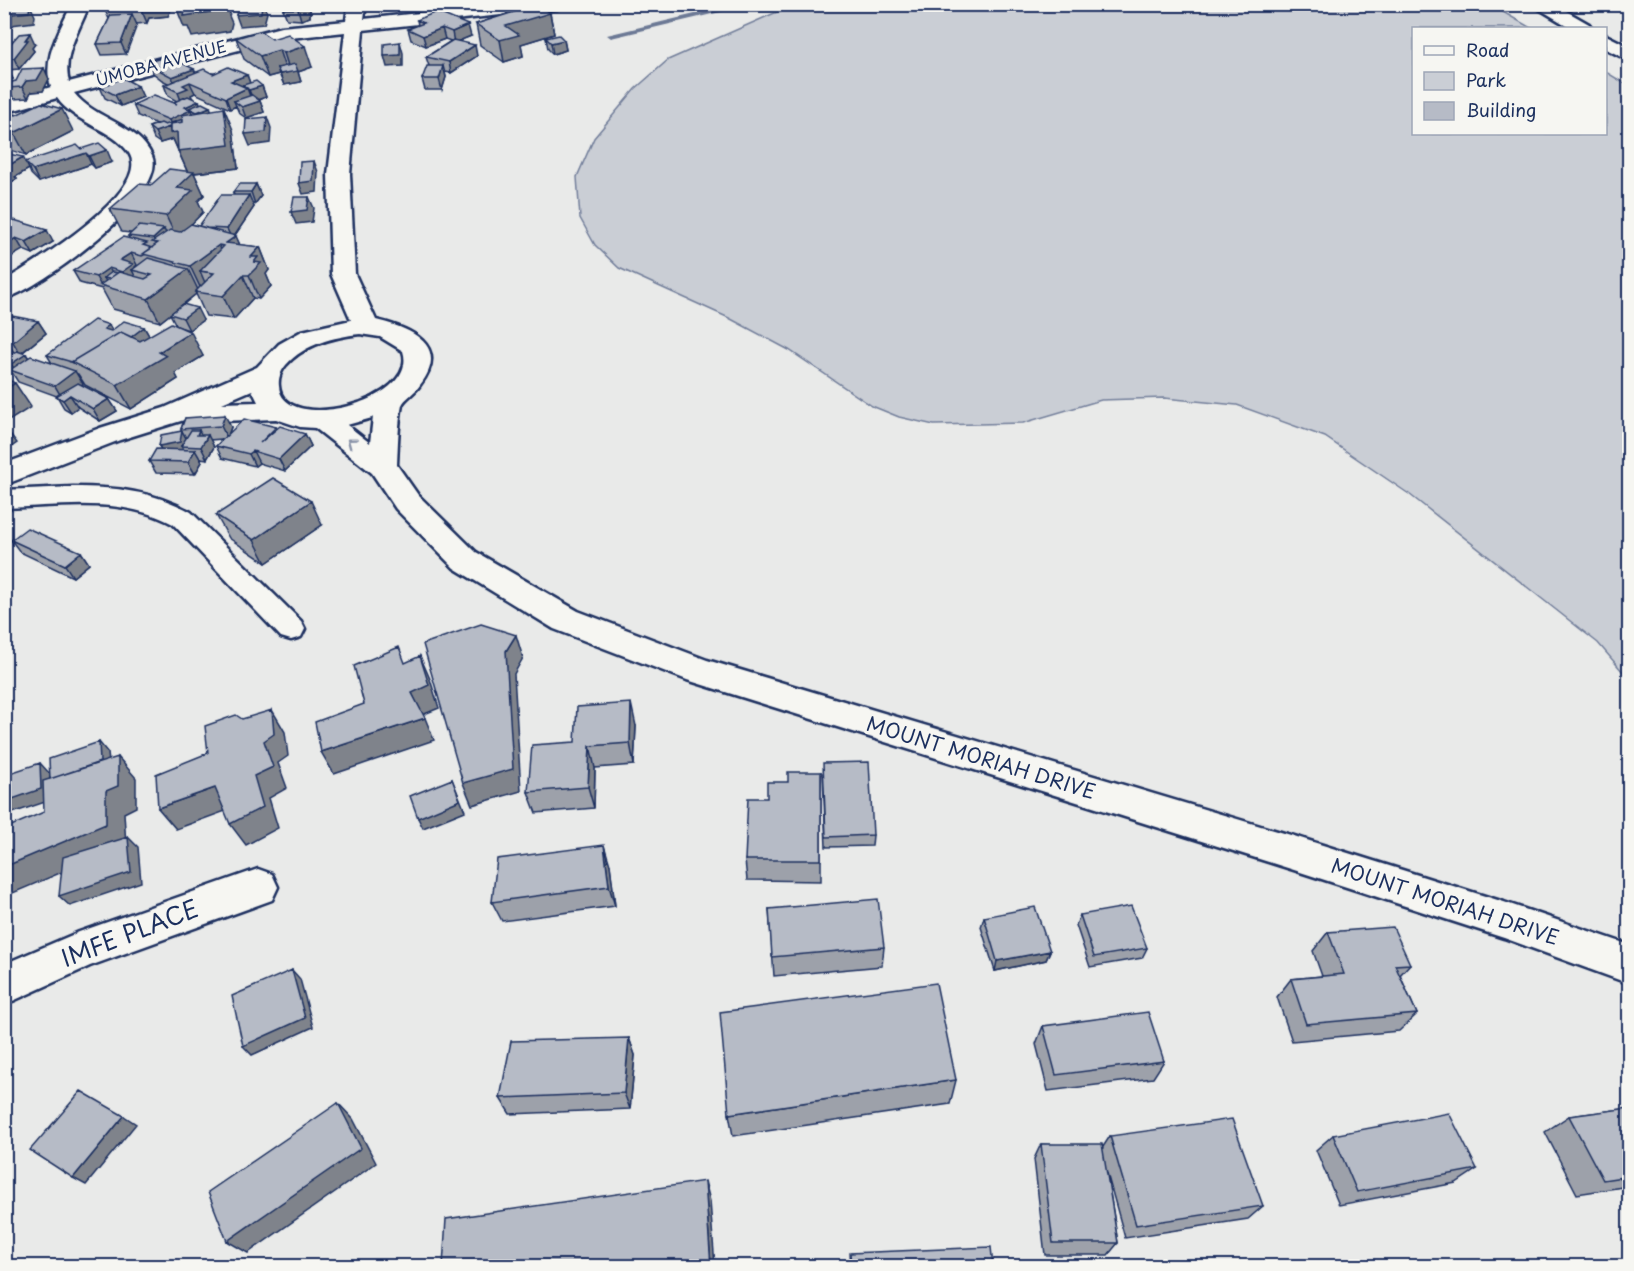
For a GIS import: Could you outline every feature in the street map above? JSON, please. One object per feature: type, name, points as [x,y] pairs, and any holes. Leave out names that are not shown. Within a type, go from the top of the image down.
[{"type":"street","points":[[4,292],[119,209],[134,193],[141,177],[144,162],[137,149],[119,134],[79,112],[68,101],[62,90],[57,65],[78,10],[76,4]]},
{"type":"street","name":"UMOBA AVENUE","points":[[4,107],[250,39],[356,14],[557,4]]},
{"type":"street","points":[[1540,4],[1581,27]]},
{"type":"street","points":[[356,14],[339,174],[343,274],[366,326]]},
{"type":"street","points":[[1607,42],[1629,55]]},
{"type":"street","points":[[318,334],[343,274]]},
{"type":"street","name":"MOUNT MORIAH DRIVE","points":[[174,414],[282,410],[299,417],[321,419],[345,417],[368,411],[389,401],[411,381],[416,373],[419,359],[415,346],[404,336],[387,329],[366,326],[343,328],[318,334],[296,344],[278,358],[267,373]]},
{"type":"street","points":[[267,373],[265,389],[271,401],[282,410]]},
{"type":"street","points":[[5,475],[110,434],[174,414],[267,373]]},
{"type":"street","points":[[382,466],[389,401]]},
{"type":"street","name":"MOUNT MORIAH DRIVE","points":[[321,419],[382,466],[407,502],[465,560],[566,620],[699,671],[1294,853],[1504,920],[1629,965]]},
{"type":"street","name":"IMFE PLACE","points":[[4,985],[79,951],[258,887]]},
{"type":"lane","points":[[4,499],[110,497],[133,498],[165,506],[182,518],[291,629]]},
{"type":"green space","points":[[1489,4],[1529,27],[1412,27],[1412,135],[1607,135],[1607,73],[1629,86],[1629,679],[1598,643],[1409,494],[1325,437],[1237,405],[1164,398],[1101,400],[1023,423],[934,425],[899,417],[872,406],[789,350],[729,318],[619,268],[595,245],[580,218],[577,177],[594,138],[635,89],[668,60],[777,12],[801,5]]},
{"type":"building","points":[[177,4],[224,4],[223,10],[184,16],[186,6],[176,7]]},
{"type":"building","points":[[262,4],[261,13],[236,15],[238,5]]},
{"type":"building","points":[[284,4],[306,4],[306,7],[283,9]]},
{"type":"building","points":[[515,4],[547,4],[541,6],[550,13],[506,26],[519,35],[500,40],[476,24],[514,12],[506,7]]},
{"type":"building","points":[[30,5],[29,12],[4,15],[4,9]]},
{"type":"building","points":[[436,12],[468,25],[452,32],[442,28],[423,36],[408,29],[424,23],[417,20]]},
{"type":"building","points":[[132,14],[121,43],[97,44],[111,15]]},
{"type":"building","points":[[260,31],[272,39],[288,34],[305,46],[284,53],[279,50],[260,56],[236,38]]},
{"type":"building","points":[[30,33],[25,40],[28,40],[14,58],[4,59],[4,51],[19,34]]},
{"type":"building","points":[[559,35],[564,40],[551,43],[546,38]]},
{"type":"building","points":[[453,40],[475,45],[449,62],[426,57]]},
{"type":"building","points":[[400,42],[400,55],[384,56],[384,44]]},
{"type":"building","points":[[165,57],[174,63],[178,61],[194,69],[172,77],[157,69],[167,64],[156,68],[148,62]]},
{"type":"building","points":[[295,64],[298,71],[280,74],[277,68]]},
{"type":"building","points":[[427,66],[443,66],[439,79],[422,79]]},
{"type":"building","points":[[228,67],[247,75],[231,81],[247,88],[226,98],[190,82],[183,85],[188,88],[178,92],[164,85],[204,69],[213,74]]},
{"type":"building","points":[[44,68],[37,80],[26,81],[22,87],[8,88],[12,82],[16,81],[22,69]]},
{"type":"building","points":[[123,78],[138,86],[115,95],[100,87]]},
{"type":"building","points":[[256,81],[262,86],[249,90],[243,85]]},
{"type":"building","points":[[154,95],[177,104],[174,102],[188,96],[199,101],[185,107],[191,110],[169,120],[133,105]]},
{"type":"building","points":[[252,95],[260,101],[242,107],[234,101]]},
{"type":"building","points":[[41,103],[62,109],[14,133],[4,130],[4,111],[16,115]]},
{"type":"building","points":[[202,103],[210,107],[197,112],[189,108]]},
{"type":"building","points":[[224,108],[229,145],[178,151],[177,132],[170,133],[170,124],[183,122],[182,115]]},
{"type":"building","points":[[267,117],[266,132],[245,134],[246,119]]},
{"type":"building","points":[[183,119],[183,122],[170,124],[170,128],[155,132],[149,127],[161,123],[165,125]]},
{"type":"building","points":[[99,143],[107,150],[89,156],[86,153],[33,170],[25,162],[77,145],[81,149]]},
{"type":"building","points":[[4,153],[23,157],[6,167],[10,168],[4,171]]},
{"type":"building","points":[[314,161],[313,181],[299,183],[300,162]]},
{"type":"building","points":[[169,169],[194,172],[177,188],[193,190],[166,216],[110,209],[139,184],[151,185]]},
{"type":"building","points":[[239,184],[256,184],[251,192],[233,192]]},
{"type":"building","points":[[221,195],[249,195],[227,229],[199,226]]},
{"type":"building","points":[[294,197],[309,197],[307,210],[291,212]]},
{"type":"building","points":[[14,220],[47,230],[26,242],[16,238],[4,245],[4,225]]},
{"type":"building","points":[[191,224],[236,236],[226,243],[260,247],[251,257],[258,257],[254,262],[261,263],[249,275],[243,275],[223,296],[195,292],[214,273],[200,271],[224,246],[219,245],[190,266],[143,254],[158,243],[152,242],[170,230],[180,232]]},
{"type":"building","points":[[139,226],[164,229],[153,239],[128,236]]},
{"type":"building","points":[[123,237],[147,243],[143,245],[152,248],[142,256],[131,253],[120,260],[133,264],[122,272],[109,268],[96,277],[73,271]]},
{"type":"building","points":[[148,258],[188,269],[148,299],[100,285],[119,272],[145,279],[152,275],[132,270]]},
{"type":"building","points":[[112,272],[117,273],[109,279],[104,278]]},
{"type":"building","points":[[183,304],[197,308],[183,318],[170,314]]},
{"type":"building","points":[[12,316],[38,321],[13,342],[4,340],[4,322]]},
{"type":"building","points":[[94,320],[109,325],[104,329],[111,331],[124,321],[144,327],[131,337],[121,332],[71,362],[47,355]]},
{"type":"building","points":[[171,323],[191,332],[159,352],[166,356],[117,385],[71,362],[121,332],[140,341]]},
{"type":"building","points":[[17,351],[26,354],[11,364],[4,362],[4,359]]},
{"type":"building","points":[[31,356],[75,371],[55,386],[10,370]]},
{"type":"building","points":[[4,378],[15,383],[4,390]]},
{"type":"building","points":[[78,383],[109,399],[93,409],[70,395],[63,400],[56,396]]},
{"type":"building","points":[[225,415],[221,426],[181,429],[185,418]]},
{"type":"building","points":[[244,419],[276,427],[260,443],[280,426],[305,434],[279,459],[253,451],[249,454],[216,446]]},
{"type":"building","points":[[191,430],[199,430],[197,435],[208,435],[201,447],[181,446]]},
{"type":"building","points":[[182,431],[180,442],[159,446],[161,435]]},
{"type":"building","points":[[156,449],[195,450],[188,462],[149,461]]},
{"type":"building","points":[[273,478],[311,501],[254,540],[216,515]]},
{"type":"building","points":[[27,528],[81,552],[65,565],[11,540]]},
{"type":"building","points":[[481,624],[516,635],[506,651],[513,769],[463,783],[423,644]]},
{"type":"building","points":[[399,647],[405,663],[420,656],[429,685],[412,693],[425,718],[321,752],[315,722],[364,704],[354,666]]},
{"type":"building","points":[[631,703],[630,743],[590,746],[588,787],[528,792],[532,745],[575,742],[577,707]]},
{"type":"building","points":[[272,710],[274,734],[264,741],[273,767],[254,776],[263,807],[230,824],[215,788],[158,808],[156,774],[208,753],[205,726],[236,715],[242,719]]},
{"type":"building","points":[[99,742],[100,762],[50,779],[49,759]]},
{"type":"building","points":[[118,757],[118,786],[106,791],[106,824],[4,867],[4,829],[44,812],[43,781]]},
{"type":"building","points":[[869,762],[873,835],[826,837],[823,763]]},
{"type":"building","points":[[40,763],[41,789],[4,802],[4,775]]},
{"type":"building","points":[[788,772],[821,772],[821,860],[745,860],[748,798],[767,798],[767,782],[788,782]]},
{"type":"building","points":[[452,779],[460,800],[418,818],[410,796]]},
{"type":"building","points":[[128,837],[131,872],[59,896],[63,857]]},
{"type":"building","points":[[604,845],[609,886],[492,902],[497,859]]},
{"type":"building","points":[[878,899],[884,947],[772,957],[769,909]]},
{"type":"building","points":[[1131,906],[1147,948],[1094,957],[1080,915]]},
{"type":"building","points":[[1035,907],[1050,951],[997,961],[984,917]]},
{"type":"building","points":[[1393,927],[1410,964],[1395,965],[1417,1014],[1306,1024],[1291,979],[1344,974],[1328,932]]},
{"type":"building","points":[[292,970],[305,1018],[243,1046],[232,996]]},
{"type":"building","points":[[936,983],[956,1080],[729,1114],[720,1012]]},
{"type":"building","points":[[1148,1012],[1164,1061],[1056,1075],[1043,1026]]},
{"type":"building","points":[[629,1038],[624,1093],[500,1098],[511,1041]]},
{"type":"building","points":[[81,1091],[124,1116],[73,1178],[30,1150]]},
{"type":"building","points":[[338,1103],[361,1148],[227,1241],[208,1192]]},
{"type":"building","points":[[1629,1108],[1629,1176],[1603,1180],[1569,1116]]},
{"type":"building","points":[[1449,1113],[1477,1169],[1357,1192],[1333,1135]]},
{"type":"building","points":[[1232,1119],[1263,1206],[1136,1225],[1110,1136]]},
{"type":"building","points":[[1041,1144],[1102,1144],[1118,1243],[1053,1243]]},
{"type":"building","points":[[705,1181],[711,1266],[443,1266],[446,1219]]},
{"type":"building","points":[[991,1247],[993,1266],[851,1266],[850,1253]]},
{"type":"waterway","points":[[611,35],[750,4]]}]
